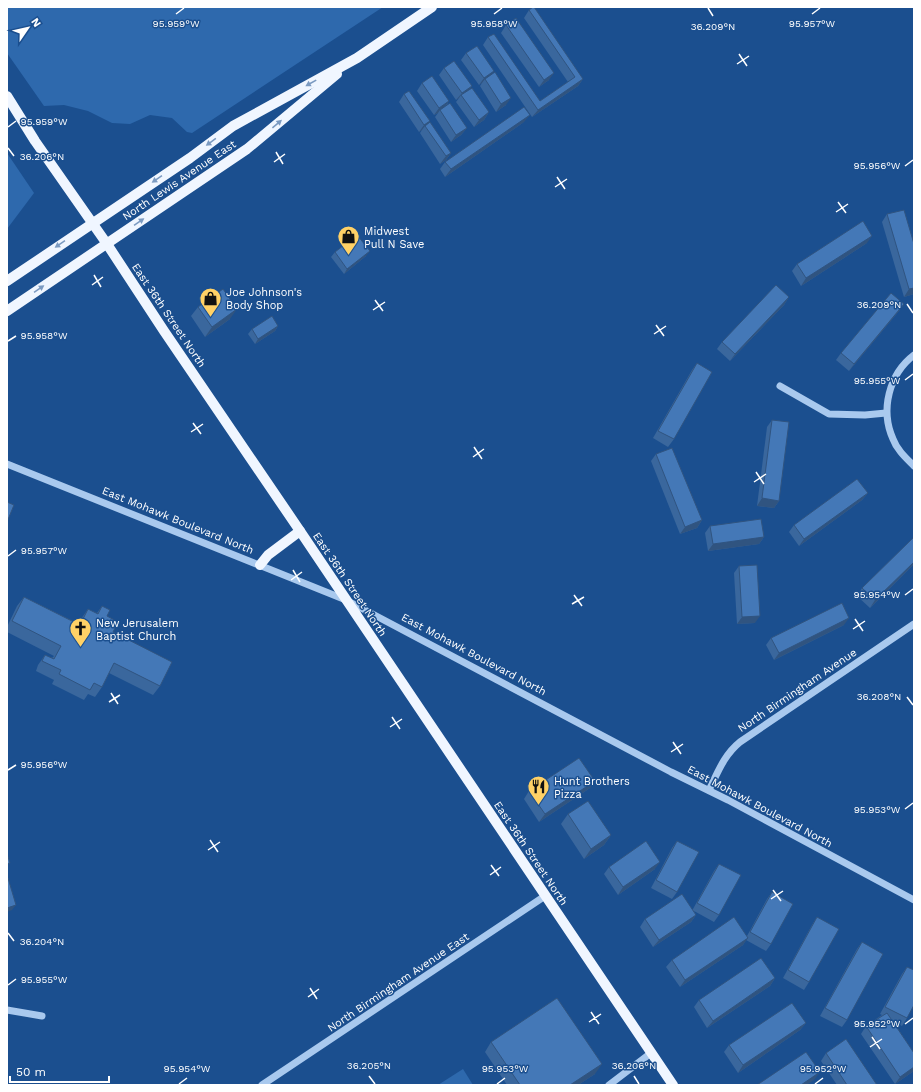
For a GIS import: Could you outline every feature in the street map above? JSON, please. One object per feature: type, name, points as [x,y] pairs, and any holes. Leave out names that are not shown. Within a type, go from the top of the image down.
[{"type":"main road","name":"North Lewis Avenue East","points":[[7,311],[247,149],[357,58],[432,7]]},
{"type":"main road","name":"North Lewis Avenue East","points":[[7,281],[190,158],[233,126],[357,58]]},
{"type":"main road","name":"East 36th Street North","points":[[7,96],[35,140],[107,244],[164,331],[673,1085]]},
{"type":"main road","points":[[260,565],[268,555],[300,531]]},
{"type":"street","points":[[914,355],[907,360],[898,371],[893,381],[889,393],[886,413],[892,439],[899,450],[914,466]]},
{"type":"street","points":[[780,386],[829,414],[865,415],[886,413]]},
{"type":"street","name":"East Mohawk Boulevard North","points":[[7,464],[346,600],[671,772],[709,790],[914,900]]},
{"type":"street","name":"North Birmingham Avenue","points":[[709,790],[722,762],[728,753],[740,742],[914,624]]},
{"type":"street","name":"North Birmingham Avenue East","points":[[262,1085],[545,896]]},
{"type":"street","points":[[7,1010],[42,1016]]},
{"type":"street","points":[[609,1085],[651,1053]]},
{"type":"shaded area","points":[[7,7],[383,7],[192,133],[187,132],[172,118],[150,115],[130,124],[112,123],[88,111],[64,105],[44,106],[7,53]]},
{"type":"shaded area","points":[[7,153],[34,193],[7,229]]},
{"type":"shaded area","points":[[463,1069],[473,1085],[438,1085]]},
{"type":"building","points":[[533,7],[583,79],[538,110],[488,37],[494,34],[540,101],[575,77],[529,10]]},
{"type":"building","points":[[516,18],[554,73],[544,80],[506,25]]},
{"type":"building","points":[[477,46],[494,71],[484,78],[466,53]]},
{"type":"building","points":[[454,61],[472,86],[462,93],[444,68]]},
{"type":"building","points":[[495,72],[511,98],[501,104],[485,79]]},
{"type":"building","points":[[432,76],[449,101],[439,108],[422,83]]},
{"type":"building","points":[[472,88],[489,112],[479,120],[461,95]]},
{"type":"building","points":[[409,91],[430,121],[424,125],[404,94]]},
{"type":"building","points":[[450,103],[467,128],[456,135],[440,110]]},
{"type":"building","points":[[524,107],[530,115],[451,169],[445,162]]},
{"type":"building","points":[[430,122],[451,153],[446,156],[425,126]]},
{"type":"building","points":[[904,210],[914,244],[914,288],[909,289],[887,214]]},
{"type":"building","points":[[863,221],[872,236],[806,278],[797,264]]},
{"type":"building","name":"Midwest Pull N Save","points":[[357,235],[370,251],[347,269],[335,252]]},
{"type":"building","points":[[776,285],[789,297],[735,354],[722,342]]},
{"type":"building","points":[[223,289],[237,309],[212,327],[198,307]]},
{"type":"building","points":[[891,293],[904,304],[854,364],[841,353]]},
{"type":"building","points":[[272,316],[278,326],[258,339],[252,329]]},
{"type":"building","points":[[697,363],[712,372],[674,439],[658,431]]},
{"type":"building","points":[[772,420],[789,422],[779,501],[762,498]]},
{"type":"building","points":[[672,448],[702,520],[685,527],[656,454]]},
{"type":"building","points":[[857,479],[868,493],[804,539],[794,525]]},
{"type":"building","points":[[7,502],[14,505],[7,522]]},
{"type":"building","points":[[761,519],[764,537],[713,544],[710,526]]},
{"type":"building","points":[[914,537],[914,562],[875,600],[862,588]]},
{"type":"building","points":[[757,565],[760,616],[742,617],[739,566]]},
{"type":"building","name":"New Jerusalem Baptist Church","points":[[24,597],[80,625],[88,609],[98,614],[102,606],[110,610],[107,616],[118,622],[113,632],[172,662],[160,686],[114,663],[102,687],[94,683],[90,690],[59,674],[61,670],[42,661],[45,655],[54,659],[61,646],[12,621]]},
{"type":"building","points":[[842,603],[849,618],[779,653],[771,638]]},
{"type":"building","points":[[579,758],[595,781],[545,814],[529,791]]},
{"type":"building","points":[[588,801],[611,835],[591,849],[568,814]]},
{"type":"building","points":[[646,841],[660,862],[623,887],[609,867]]},
{"type":"building","points":[[677,841],[699,852],[677,892],[656,880]]},
{"type":"building","points":[[7,854],[10,863],[7,864]]},
{"type":"building","points":[[719,864],[741,875],[719,915],[697,903]]},
{"type":"building","points":[[7,878],[16,905],[7,908]]},
{"type":"building","points":[[772,892],[793,904],[771,944],[750,932]]},
{"type":"building","points":[[682,894],[696,915],[659,940],[645,919]]},
{"type":"building","points":[[734,917],[748,938],[685,980],[672,960]]},
{"type":"building","points":[[817,917],[839,929],[809,982],[788,970]]},
{"type":"building","points":[[862,942],[883,954],[847,1020],[825,1008]]},
{"type":"building","points":[[761,958],[775,978],[713,1021],[699,1000]]},
{"type":"building","points":[[907,967],[914,970],[914,1005],[907,1018],[885,1007]]},
{"type":"building","points":[[557,998],[602,1064],[570,1085],[520,1085],[491,1042]]},
{"type":"building","points":[[792,1003],[806,1023],[743,1065],[729,1045]]},
{"type":"building","points":[[887,1013],[914,1053],[914,1067],[900,1077],[866,1026]]},
{"type":"building","points":[[846,1039],[877,1085],[847,1085],[826,1053]]},
{"type":"building","points":[[806,1052],[820,1072],[801,1085],[757,1085]]},
{"type":"place","name":"Midwest Pull N Save","points":[[349,256]]},
{"type":"place","name":"Joe Johnson's Body Shop","points":[[210,318]]},
{"type":"place","name":"New Jerusalem Baptist Church","points":[[80,648]]},
{"type":"place","name":"Hunt Brothers Pizza","points":[[539,806]]}]
